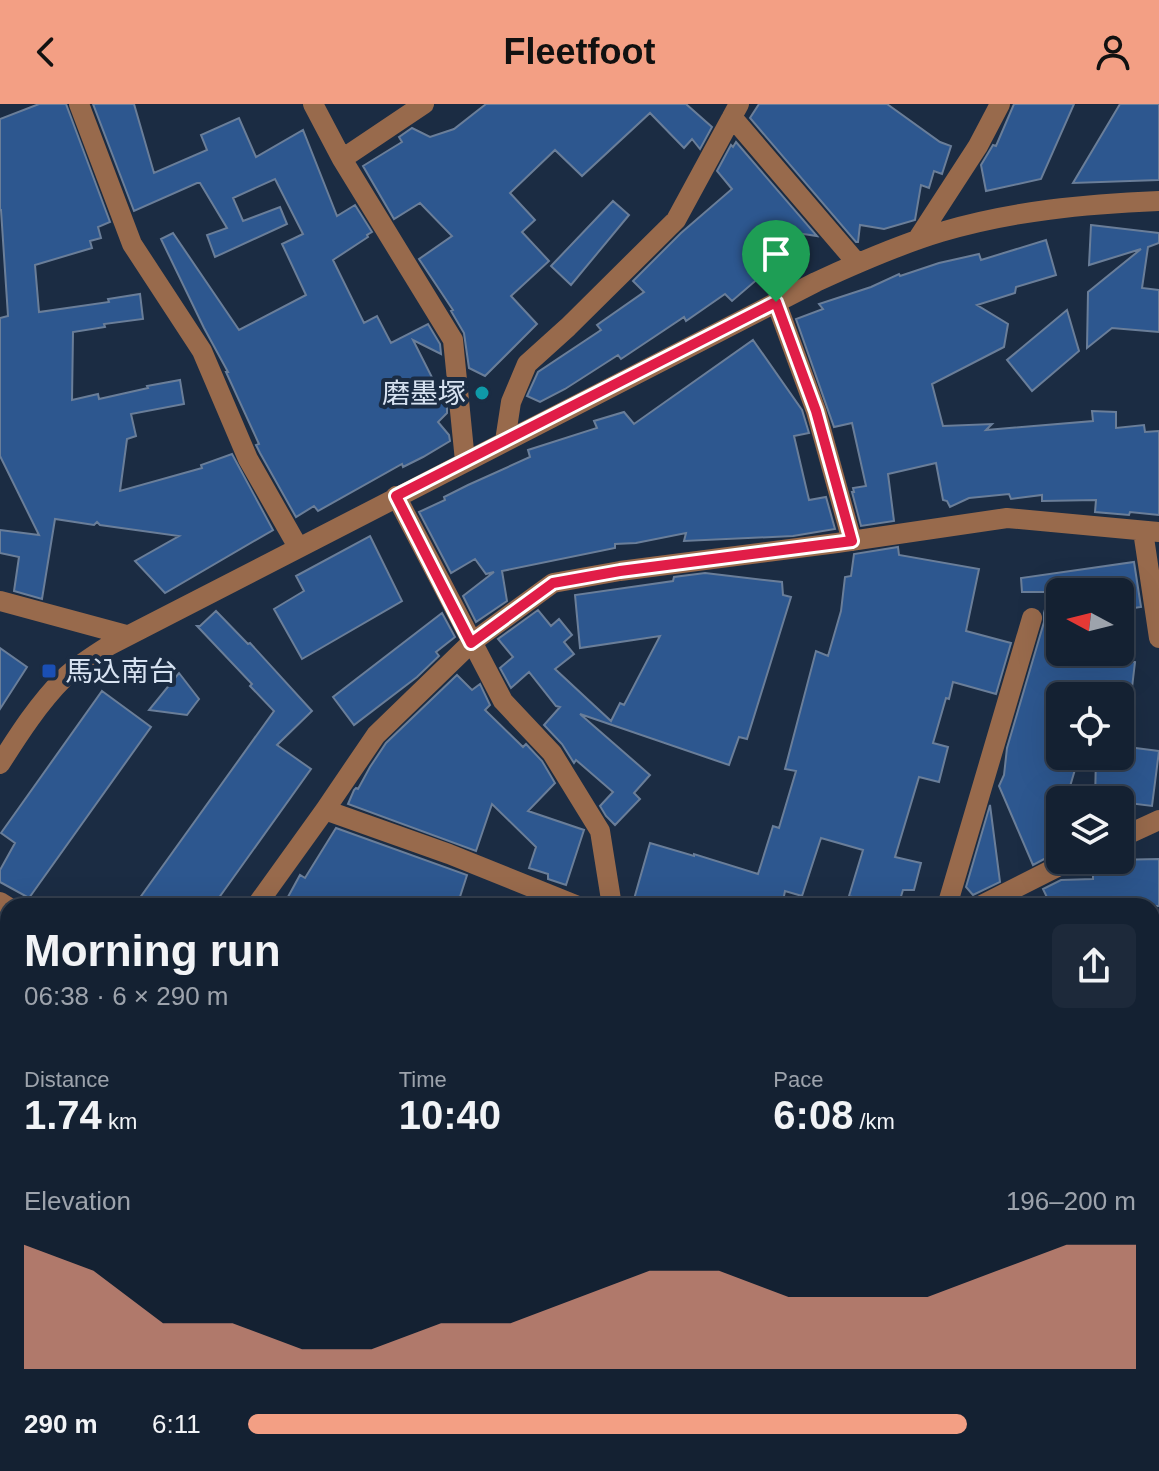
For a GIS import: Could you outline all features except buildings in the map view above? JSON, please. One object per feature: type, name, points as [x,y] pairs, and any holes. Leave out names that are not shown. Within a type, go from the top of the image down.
[{"type":"street","points":[[79,104],[132,244],[202,351],[248,459],[298,547]]},
{"type":"street","points":[[313,104],[342,159],[453,340],[465,461]]},
{"type":"street","points":[[342,159],[424,104]]},
{"type":"street","points":[[917,240],[978,146],[1000,104]]},
{"type":"street","points":[[505,441],[511,402],[527,364],[676,220],[736,110],[857,263]]},
{"type":"street","points":[[0,764],[39,707],[65,678],[126,635],[776,302],[857,263],[963,226],[1036,211],[1159,201]]},
{"type":"street","points":[[776,302],[816,411],[852,541]]},
{"type":"street","points":[[396,496],[503,701],[552,753],[600,831],[611,898]]},
{"type":"street","points":[[262,898],[376,735],[471,643],[553,583],[1007,518],[1151,532],[1159,638]]},
{"type":"street","points":[[0,601],[126,635]]},
{"type":"street","points":[[949,898],[1032,618]]},
{"type":"street","points":[[325,810],[449,854],[558,898]]},
{"type":"street","points":[[1134,832],[1159,820]]},
{"type":"street","points":[[996,898],[1046,873]]},
{"type":"place","name":"磨墨塚","points":[[482,393]]},
{"type":"place","name":"馬込南台","points":[[49,671]]},
{"type":"route","points":[[776,302],[816,411],[852,541],[620,571],[553,583],[471,643],[396,496],[776,302]]}]
